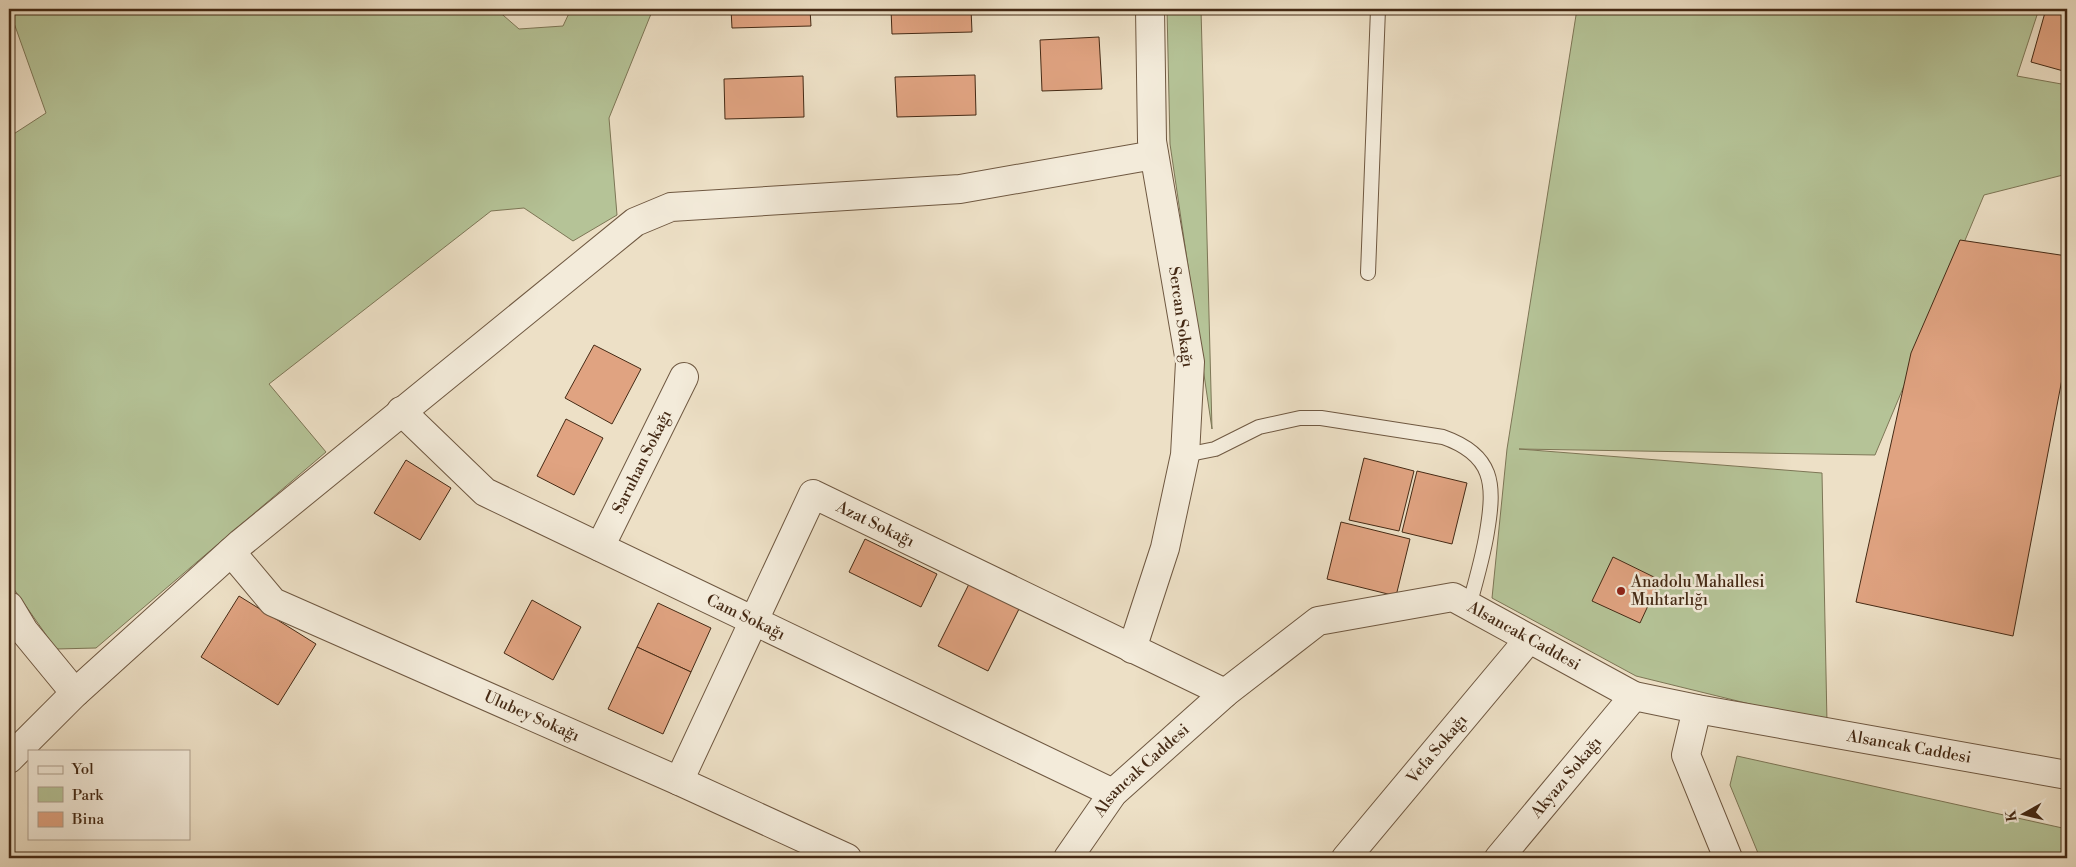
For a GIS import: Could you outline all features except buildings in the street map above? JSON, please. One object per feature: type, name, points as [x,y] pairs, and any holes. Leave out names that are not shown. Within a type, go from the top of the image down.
[{"type":"street","name":"Sercan Sokağı","points":[[1132,649],[1165,548],[1185,455],[1190,362],[1152,141],[1150,9]]},
{"type":"street","points":[[9,759],[75,693],[231,552],[635,222],[671,207],[960,189],[1154,155]]},
{"type":"street","name":"Saruhan Sokağı","points":[[600,547],[684,377]]},
{"type":"street","name":"Cam Sokağı","points":[[402,411],[485,492],[1112,793]]},
{"type":"street","name":"Azat Sokağı","points":[[679,781],[813,494],[1224,694]]},
{"type":"street","name":"Ulubey Sokağı","points":[[231,552],[273,602],[679,781],[847,858]]},
{"type":"street","name":"Alsancak Caddesi","points":[[1068,858],[1112,793],[1224,694],[1318,621],[1453,598],[1634,696],[2067,775]]},
{"type":"street","points":[[9,606],[24,631],[75,693]]},
{"type":"street","name":"Vefa Sokağı","points":[[1346,858],[1529,639]]},
{"type":"street","name":"Akyazı Sokağı","points":[[1499,858],[1634,696]]},
{"type":"street","points":[[1697,709],[1686,755],[1728,858]]},
{"type":"lane","points":[[1368,273],[1378,9]]},
{"type":"lane","points":[[1185,455],[1214,449],[1259,427],[1300,418],[1321,418],[1424,434],[1443,437],[1459,443],[1474,453],[1484,466],[1492,492],[1492,505],[1483,558],[1469,606]]},
{"type":"green space","points":[[9,9],[496,9],[519,29],[563,26],[571,9],[653,9],[609,118],[617,215],[573,241],[524,208],[491,211],[269,384],[326,452],[96,648],[56,649],[9,582],[9,137],[46,113]]},
{"type":"green space","points":[[1167,9],[1201,9],[1212,429],[1170,144]]},
{"type":"green space","points":[[1577,9],[2039,9],[2017,76],[2067,85],[2067,174],[1984,195],[1875,455],[1519,449],[1822,473],[1827,723],[1636,676],[1492,598],[1507,449]]},
{"type":"green space","points":[[1737,756],[2067,829],[2067,858],[1760,858],[1730,785]]},
{"type":"place","name":"Anadolu Mahallesi Muhtarlığı","points":[[1621,591]]}]
